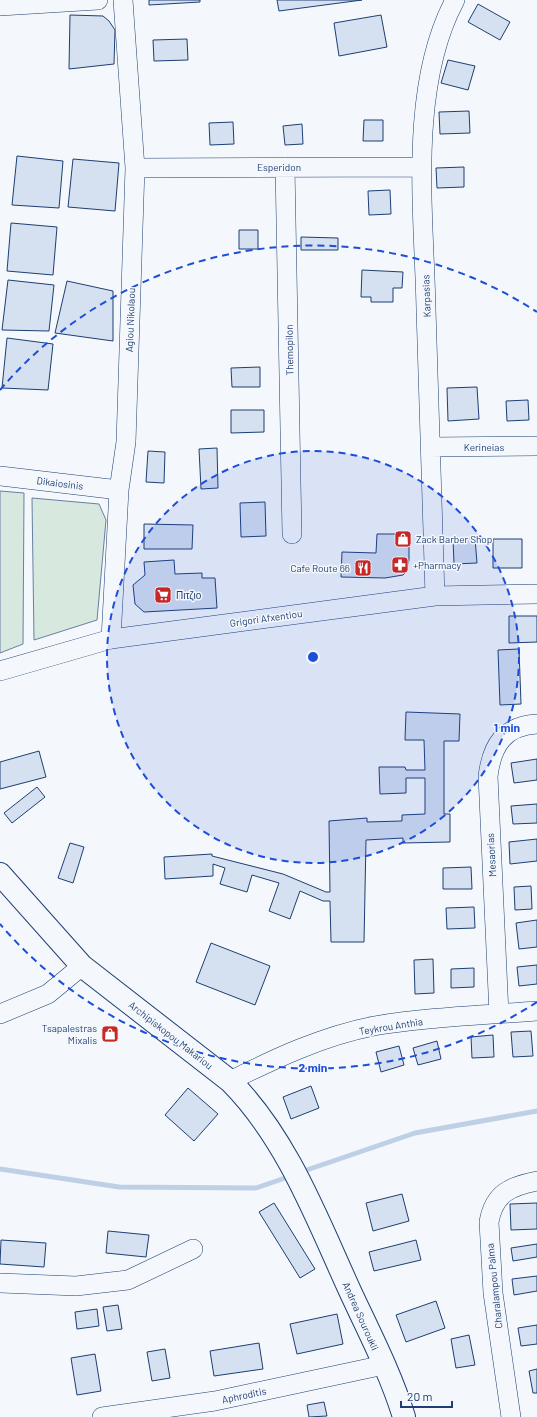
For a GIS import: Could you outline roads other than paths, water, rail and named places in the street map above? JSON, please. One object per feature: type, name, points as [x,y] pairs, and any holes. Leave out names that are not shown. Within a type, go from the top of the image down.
[{"type":"main road","name":"Archipiskopou Makariou","points":[[0,874],[82,966],[230,1081],[250,1103],[272,1134],[316,1216]]},
{"type":"main road","name":"Andrea Souroukli","points":[[316,1216],[384,1365],[404,1417]]},
{"type":"street","points":[[0,6],[98,0]]},
{"type":"street","name":"Agiou Nikolaou","points":[[112,639],[119,490],[126,442],[135,168],[123,0]]},
{"type":"street","name":"Karpasias","points":[[435,596],[422,167],[426,89],[429,70],[440,34],[455,0]]},
{"type":"street","name":"Themopilon","points":[[286,167],[292,534]]},
{"type":"street","name":"Esperidon","points":[[135,168],[422,167]]},
{"type":"street","name":"Kerineias","points":[[430,446],[537,446]]},
{"type":"street","name":"Dikaiosinis","points":[[0,476],[119,490]]},
{"type":"street","name":"Grigori Afxentiou","points":[[0,671],[112,639],[435,596],[537,594]]},
{"type":"street","name":"Mesaorias","points":[[499,1014],[489,771],[495,747],[502,738],[510,731],[520,727],[537,724]]},
{"type":"street","points":[[0,1014],[48,994],[82,966]]},
{"type":"street","name":"Teykrou Anthia","points":[[230,1081],[285,1054],[361,1030],[397,1023],[537,1011]]},
{"type":"street","name":"Charalampou Palma","points":[[511,1417],[493,1293],[489,1222],[491,1212],[503,1195],[513,1187],[537,1181]]},
{"type":"street","points":[[0,1283],[76,1286],[128,1280],[193,1249]]},
{"type":"street","name":"Aphroditis","points":[[102,1417],[216,1409],[384,1365]]},
{"type":"waterway","points":[[301,1172],[415,1133],[537,1111]]},
{"type":"waterway","points":[[0,1169],[119,1187],[256,1188],[291,1176]]},
{"type":"place","name":"Zack Barber Shop","points":[[403,539]]},
{"type":"place","name":"+Pharmacy","points":[[400,565]]},
{"type":"place","name":"Cafe Route 66","points":[[363,568]]},
{"type":"place","name":"Πιτζιο","points":[[163,595]]},
{"type":"place","name":"Tsapalestras Mixalis","points":[[110,1034]]}]
